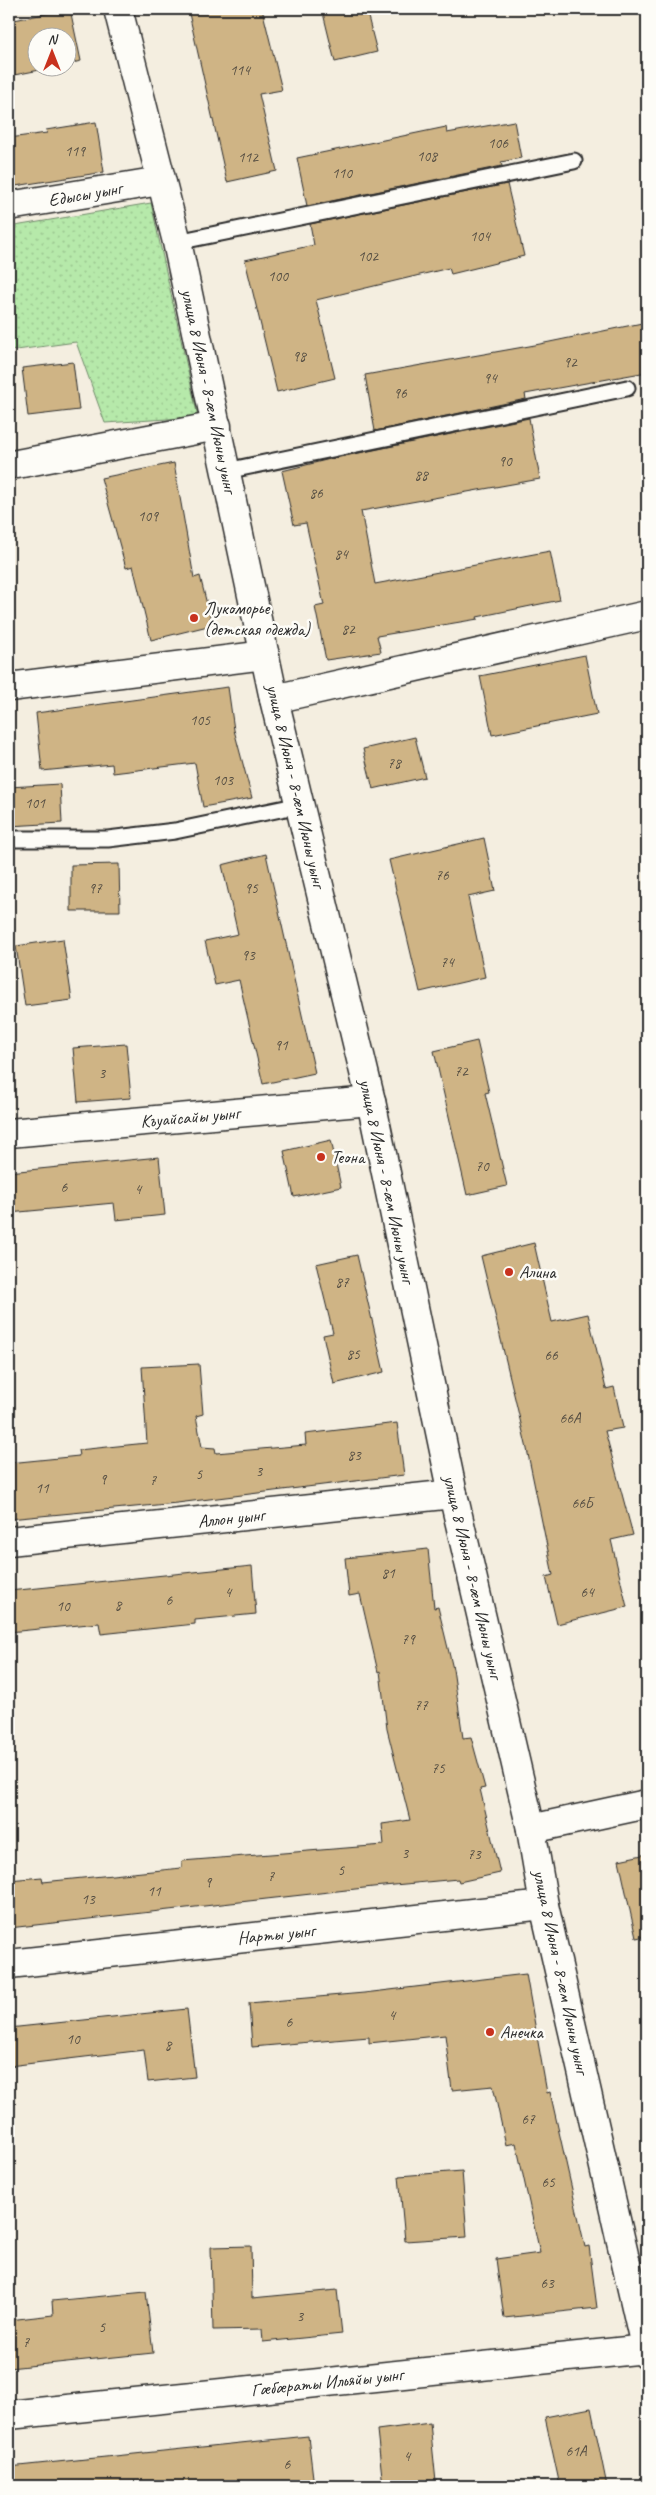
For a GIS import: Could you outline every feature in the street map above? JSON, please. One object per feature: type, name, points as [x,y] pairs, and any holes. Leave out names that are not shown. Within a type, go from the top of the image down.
[{"type":"main road","name":"улица 8 Июня - 8-ӕм Июны уынг","points":[[118,9],[160,181],[177,242],[274,699],[370,1101],[453,1494],[531,1829],[544,1905],[647,2352]]},
{"type":"main road","name":"Едысы уынг","points":[[9,206],[160,181]]},
{"type":"main road","points":[[17,464],[217,426]]},
{"type":"main road","points":[[274,699],[647,616]]},
{"type":"main road","points":[[9,687],[266,655]]},
{"type":"main road","name":"Къуайсайы уынг","points":[[9,1132],[370,1101]]},
{"type":"main road","name":"Аллон уынг","points":[[9,1541],[453,1494]]},
{"type":"main road","points":[[531,1829],[647,1804]]},
{"type":"main road","name":"Нарты уынг","points":[[9,1964],[544,1905]]},
{"type":"main road","name":"Гæбæраты Ильяйы уынг","points":[[9,2415],[647,2352]]},
{"type":"lane","points":[[177,242],[574,161]]},
{"type":"lane","points":[[226,471],[627,388]]},
{"type":"lane","points":[[9,839],[108,839],[175,831],[300,805]]},
{"type":"green space","points":[[151,203],[198,417],[105,423],[76,342],[9,351],[9,227]]},
{"type":"building","points":[[70,9],[74,28],[28,28],[28,72],[9,76],[9,21]]},
{"type":"building","points":[[188,9],[262,9],[282,90],[259,94],[277,171],[227,182]]},
{"type":"building","points":[[338,9],[366,9],[377,52],[335,62],[323,13]]},
{"type":"building","points":[[78,47],[81,61],[78,62]]},
{"type":"building","points":[[514,121],[521,158],[501,162],[502,166],[307,206],[297,158],[446,127],[447,133]]},
{"type":"building","points":[[96,122],[104,172],[9,187],[9,138],[47,133],[46,130]]},
{"type":"building","points":[[507,184],[524,256],[451,274],[449,268],[316,300],[335,378],[277,392],[245,260],[314,245],[310,224]]},
{"type":"building","points":[[647,322],[647,372],[525,394],[526,399],[375,431],[365,375],[535,345]]},
{"type":"building","points":[[73,362],[79,410],[28,416],[22,368]]},
{"type":"building","points":[[529,418],[540,479],[361,511],[375,584],[550,551],[560,600],[477,617],[478,619],[377,636],[381,652],[326,660],[315,607],[324,605],[306,523],[294,525],[282,471],[330,459]]},
{"type":"building","points":[[174,463],[194,578],[200,576],[212,625],[151,640],[133,566],[126,568],[101,478]]},
{"type":"building","points":[[585,655],[597,714],[492,735],[480,676]]},
{"type":"building","points":[[228,687],[234,730],[252,798],[203,807],[195,763],[113,773],[112,764],[42,771],[36,713]]},
{"type":"building","points":[[415,737],[425,777],[373,789],[363,749]]},
{"type":"building","points":[[60,784],[62,823],[9,826],[9,787]]},
{"type":"building","points":[[484,838],[495,891],[468,897],[485,977],[420,992],[389,860]]},
{"type":"building","points":[[266,854],[315,1073],[263,1084],[239,980],[215,985],[205,941],[238,934],[222,865]]},
{"type":"building","points":[[119,864],[120,911],[71,911],[71,865]]},
{"type":"building","points":[[63,939],[72,1000],[25,1006],[16,946]]},
{"type":"building","points":[[477,1041],[489,1092],[485,1093],[507,1186],[467,1195],[434,1051]]},
{"type":"building","points":[[126,1044],[131,1098],[78,1102],[73,1048]]},
{"type":"building","points":[[331,1140],[341,1187],[294,1197],[284,1151]]},
{"type":"building","points":[[159,1157],[165,1215],[116,1220],[114,1203],[9,1213],[9,1172]]},
{"type":"building","points":[[534,1243],[552,1322],[588,1314],[606,1389],[614,1387],[623,1428],[605,1431],[633,1535],[611,1540],[627,1607],[557,1624],[546,1577],[553,1575],[527,1449],[481,1256]]},
{"type":"building","points":[[357,1255],[384,1372],[334,1384],[323,1335],[333,1333],[316,1264]]},
{"type":"building","points":[[199,1364],[203,1414],[196,1416],[202,1447],[215,1448],[216,1453],[306,1445],[305,1434],[397,1423],[404,1475],[177,1503],[9,1519],[9,1463],[79,1456],[78,1450],[147,1443],[142,1367]]},
{"type":"building","points":[[428,1549],[434,1608],[438,1607],[453,1669],[463,1738],[471,1737],[485,1788],[480,1789],[500,1873],[459,1882],[458,1879],[373,1887],[9,1928],[9,1880],[42,1877],[43,1882],[182,1868],[182,1861],[384,1845],[382,1824],[410,1820],[387,1729],[380,1671],[378,1672],[360,1594],[349,1596],[345,1558]]},
{"type":"building","points":[[252,1566],[256,1614],[195,1620],[195,1624],[101,1634],[99,1623],[9,1632],[9,1591]]},
{"type":"building","points":[[647,1854],[647,1936],[636,1938],[619,1860]]},
{"type":"building","points":[[526,1974],[547,2093],[550,2092],[585,2247],[589,2246],[597,2308],[504,2318],[496,2259],[540,2253],[516,2143],[506,2145],[493,2086],[452,2090],[445,2035],[369,2043],[369,2037],[252,2047],[249,2003],[364,1993]]},
{"type":"building","points":[[187,2009],[195,2077],[148,2082],[144,2050],[9,2066],[9,2028]]},
{"type":"building","points":[[462,2171],[467,2237],[405,2241],[399,2176]]},
{"type":"building","points":[[251,2246],[252,2298],[337,2290],[342,2334],[263,2342],[262,2329],[213,2330],[211,2247]]},
{"type":"building","points":[[146,2292],[153,2353],[9,2368],[9,2320],[53,2315],[52,2301]]},
{"type":"building","points":[[591,2408],[607,2486],[560,2486],[545,2417]]},
{"type":"building","points":[[430,2423],[436,2482],[383,2486],[377,2430]]},
{"type":"building","points":[[308,2436],[314,2486],[9,2486],[9,2467]]},
{"type":"place","name":"Лукоморье (детская одежда)","points":[[194,618]]},
{"type":"place","name":"Теона","points":[[321,1157]]},
{"type":"place","name":"Алина","points":[[509,1272]]},
{"type":"place","name":"Анечка","points":[[490,2032]]}]
